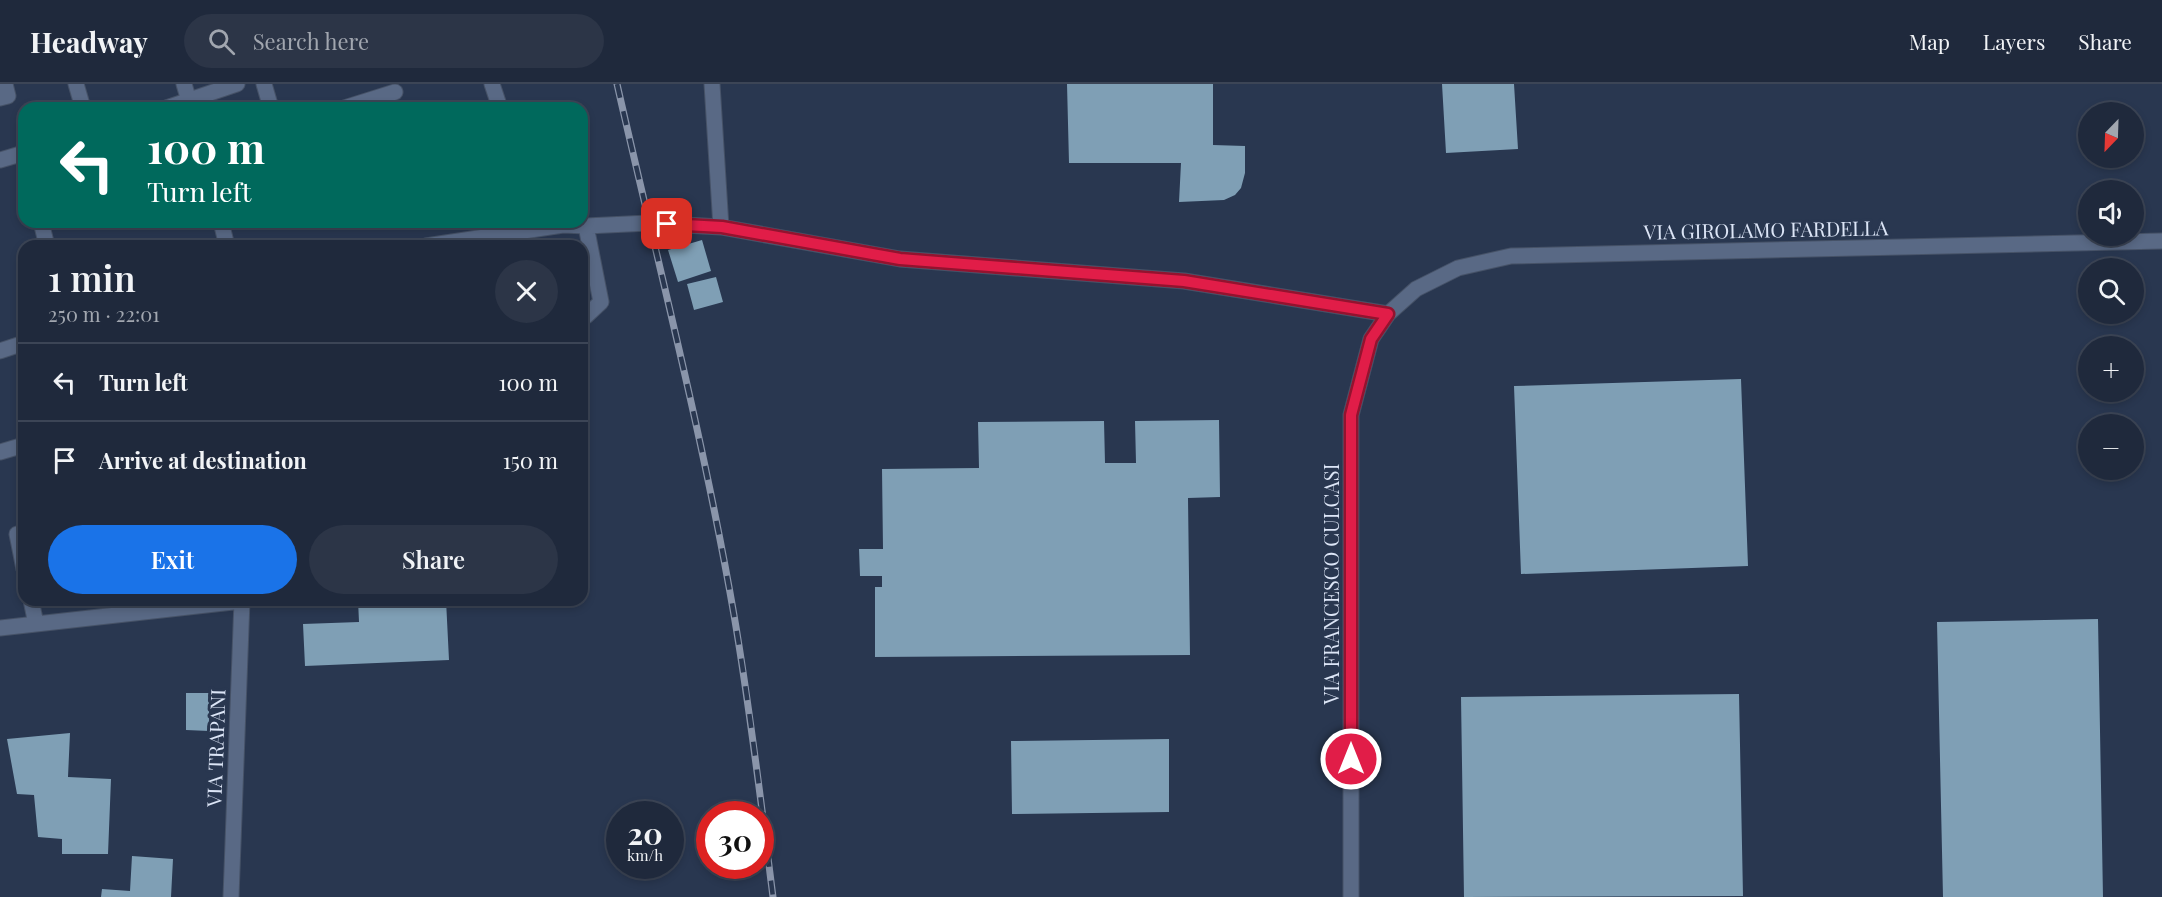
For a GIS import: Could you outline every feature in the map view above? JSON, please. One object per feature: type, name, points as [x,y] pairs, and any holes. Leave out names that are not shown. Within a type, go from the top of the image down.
[{"type":"street","points":[[0,98],[8,96],[4,84]]},
{"type":"street","points":[[76,84],[81,102]]},
{"type":"street","points":[[187,95],[237,84]]},
{"type":"street","points":[[264,84],[269,102]]},
{"type":"street","points":[[492,84],[498,102]]},
{"type":"street","points":[[711,84],[722,227]]},
{"type":"street","points":[[363,102],[394,92]]},
{"type":"street","points":[[0,160],[18,157]]},
{"type":"street","points":[[588,226],[648,223],[722,227],[900,259],[1184,281],[1388,314]]},
{"type":"street","points":[[452,240],[504,228]]},
{"type":"street","points":[[586,228],[602,302],[588,314]]},
{"type":"street","name":"VIA GIROLAMO FARDELLA","points":[[1388,314],[1416,289],[1458,268],[1511,256],[2162,241]]},
{"type":"street","name":"VIA FRANCESCO CULCASI","points":[[1351,897],[1351,415],[1371,339],[1388,314]]},
{"type":"street","points":[[0,351],[18,345]]},
{"type":"street","points":[[0,452],[18,447]]},
{"type":"street","points":[[17,534],[18,539]]},
{"type":"street","points":[[32,606],[36,624]]},
{"type":"street","points":[[0,628],[147,606]]},
{"type":"street","name":"VIA TRAPANI","points":[[231,897],[242,606]]},
{"type":"building","points":[[1067,84],[1213,84],[1213,145],[1245,146],[1245,173],[1241,188],[1235,195],[1224,200],[1179,202],[1181,163],[1069,163]]},
{"type":"building","points":[[1442,84],[1514,84],[1518,149],[1446,153]]},
{"type":"building","points":[[702,240],[711,271],[678,282],[668,250]]},
{"type":"building","points":[[716,277],[723,302],[694,310],[687,284]]},
{"type":"building","points":[[1741,379],[1748,566],[1521,574],[1514,386]]},
{"type":"building","points":[[1219,420],[1220,497],[1188,498],[1190,655],[875,657],[875,587],[882,587],[882,576],[860,576],[859,549],[883,549],[882,469],[979,468],[978,422],[1104,421],[1105,463],[1136,463],[1135,421]]},
{"type":"building","points":[[358,606],[446,606],[449,660],[305,666],[303,624],[359,622]]},
{"type":"building","points":[[2098,619],[2103,897],[1943,897],[1937,622]]},
{"type":"building","points":[[186,693],[209,693],[209,731],[186,730]]},
{"type":"building","points":[[1739,694],[1743,896],[1464,897],[1461,697]]},
{"type":"building","points":[[70,733],[68,777],[111,779],[108,854],[62,854],[62,839],[38,837],[34,795],[17,794],[7,739]]},
{"type":"building","points":[[1169,739],[1169,812],[1012,814],[1011,741]]},
{"type":"building","points":[[132,856],[173,859],[171,897],[101,897],[102,889],[130,891]]},
{"type":"railway","points":[[617,84],[694,415],[722,548],[745,685],[773,897]]},
{"type":"route","points":[[667,224],[722,227],[900,259],[1184,281],[1388,314],[1371,339],[1351,415],[1351,759]]}]
